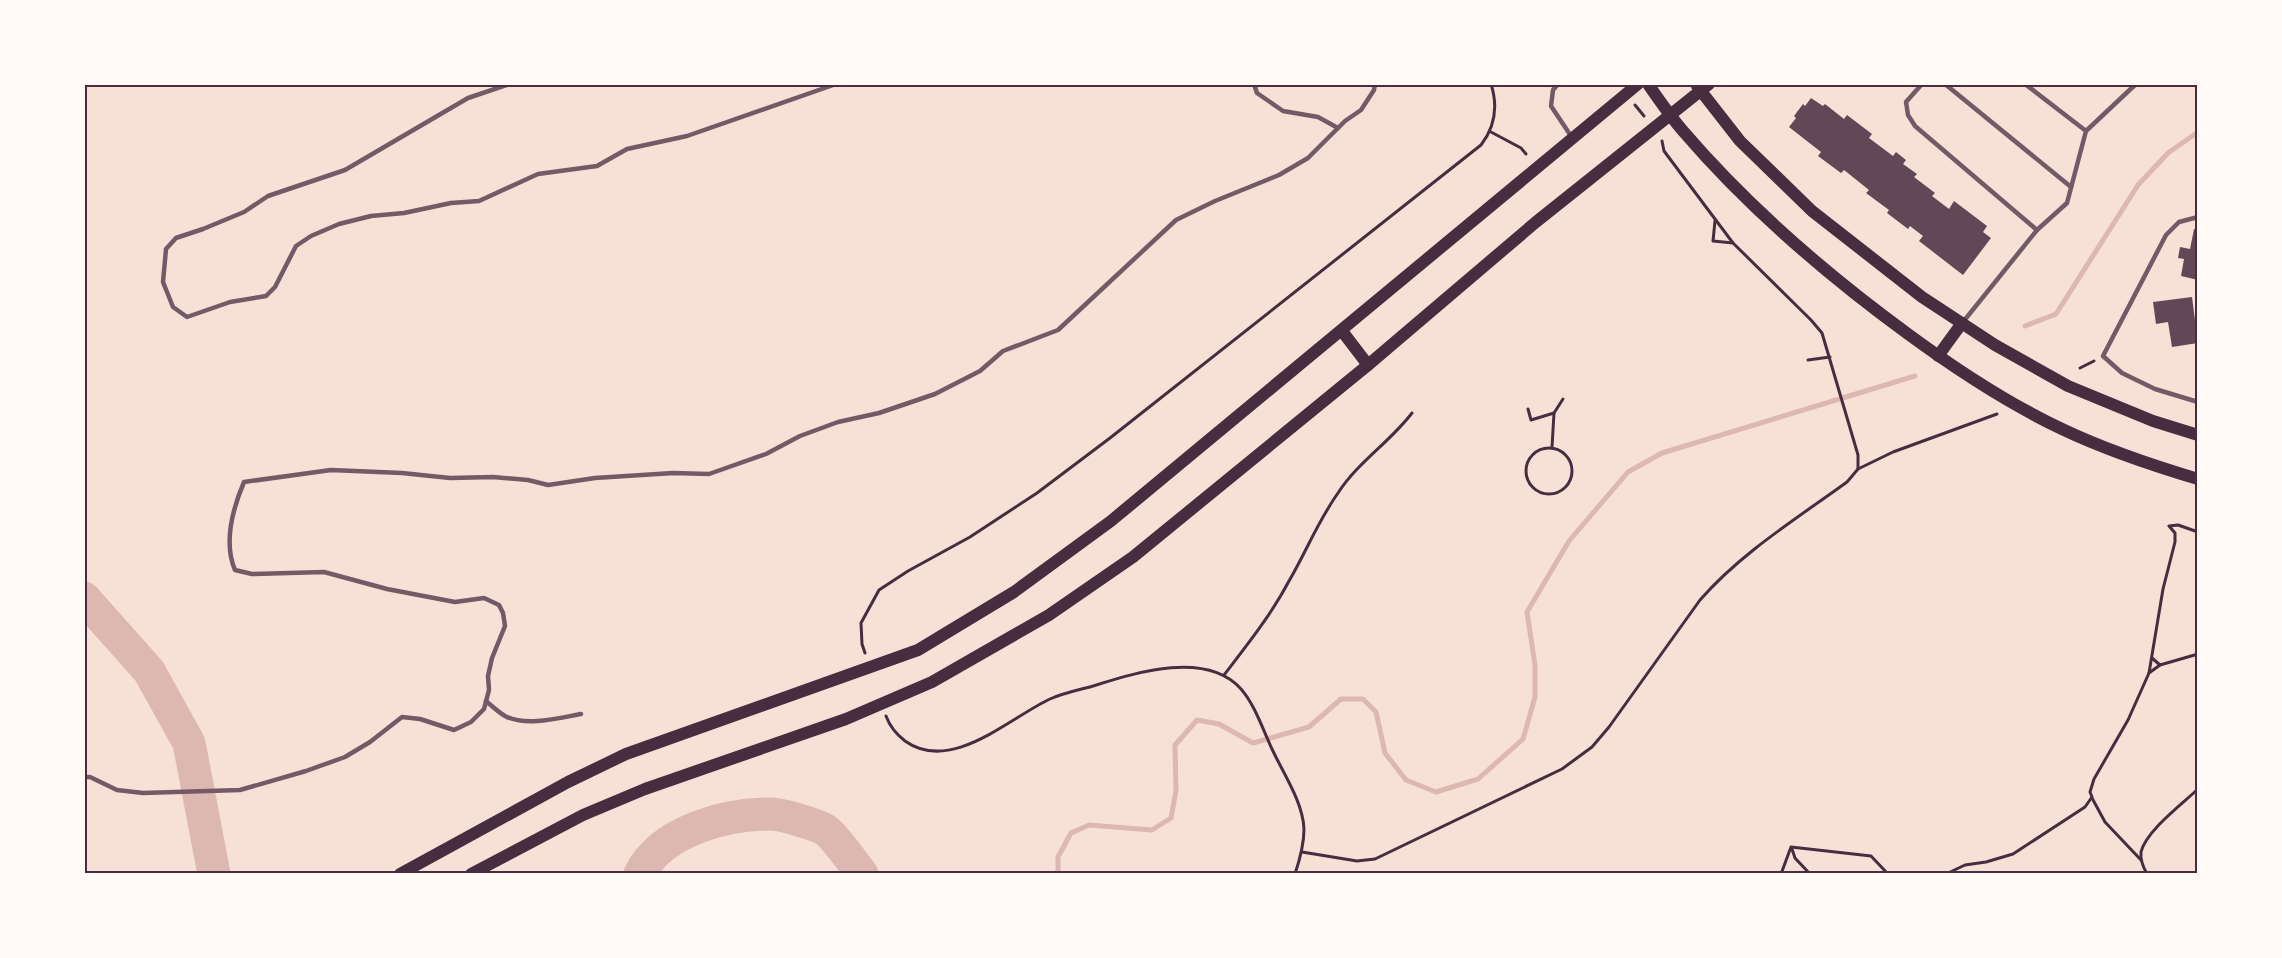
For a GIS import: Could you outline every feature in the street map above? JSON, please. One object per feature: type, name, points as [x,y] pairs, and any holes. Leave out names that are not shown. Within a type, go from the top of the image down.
[{"type":"main road","points":[[400,874],[568,782],[626,754],[918,650],[1014,592],[1111,521],[1638,84]]},
{"type":"main road","points":[[1647,84],[1725,177],[1807,256],[1865,303],[1938,356],[2008,401],[2062,429],[2110,450],[2198,479]]},
{"type":"main road","points":[[471,874],[583,815],[645,789],[846,719],[932,682],[1049,615],[1133,557],[1368,364],[1536,222],[1671,114],[1702,86],[1740,141],[1812,212],[1922,297],[1995,345],[2068,386],[2153,421],[2198,435]]},
{"type":"main road","points":[[1938,356],[1962,323]]},
{"type":"main road","points":[[1342,331],[1368,364]]},
{"type":"lane","points":[[510,84],[468,98],[345,170],[268,196],[244,212],[176,238],[166,249],[163,282],[173,307],[187,317],[230,302],[266,296],[275,287],[296,246],[311,236],[339,224],[372,216],[479,201],[538,174],[597,166],[627,149],[687,136],[836,84]]},
{"type":"lane","points":[[1254,84],[1257,93],[1283,111],[1318,117],[1338,128]]},
{"type":"lane","points":[[84,777],[90,777],[117,790],[143,793],[240,790],[345,757],[402,717],[420,719],[454,730],[471,722],[484,709],[492,658],[505,626],[499,605],[484,598],[467,602],[444,600],[324,572],[252,574],[235,570],[230,559],[231,527],[235,503],[244,482],[331,470],[450,478],[504,478],[548,485],[595,478],[673,473],[709,474],[766,454],[800,436],[838,422],[879,414],[935,394],[980,371],[1003,351],[1058,330],[1176,220],[1279,175],[1308,158],[1345,121],[1361,110],[1374,90],[1375,84]]},
{"type":"lane","points":[[1558,84],[1553,90],[1551,106],[1572,138]]},
{"type":"lane","points":[[1922,84],[1906,102],[1908,115],[1915,126],[2037,230]]},
{"type":"lane","points":[[1945,84],[2071,187]]},
{"type":"lane","points":[[2025,84],[2086,131]]},
{"type":"lane","points":[[1962,323],[2037,230],[2067,203],[2086,131],[2136,84]]},
{"type":"lane","points":[[2198,217],[2179,222],[2166,235],[2103,356],[2122,373],[2155,389],[2198,402]]},
{"type":"lane","points":[[486,701],[506,717],[527,720],[581,714]]},
{"type":"path","points":[[866,655],[862,644],[861,623],[879,590],[908,571],[970,537],[1055,479],[1466,159],[1491,132],[1495,95],[1491,84]]},
{"type":"path","points":[[1627,94],[1664,144],[1664,151],[1715,221],[1733,243],[1822,333],[1858,454],[1858,469]]},
{"type":"path","points":[[1491,132],[1521,148],[1526,154]]},
{"type":"path","points":[[1715,221],[1713,241],[1733,243]]},
{"type":"path","points":[[1808,360],[1830,357]]},
{"type":"path","points":[[1552,447],[1554,413],[1563,399]]},
{"type":"path","points":[[1528,409],[1531,420],[1554,413]]},
{"type":"path","points":[[1224,675],[1275,604],[1339,490],[1412,413]]},
{"type":"path","points":[[1302,852],[1357,861],[1375,859],[1562,769],[1592,747],[1609,728],[1700,600],[1737,562],[1847,482],[1858,469],[1893,452],[1997,414]]},
{"type":"path","points":[[1552,447],[1561,451],[1568,458],[1572,467],[1571,477],[1567,486],[1559,492],[1540,493],[1532,487],[1525,470],[1533,453],[1542,448],[1552,447]]},
{"type":"path","points":[[2147,874],[2141,860],[2105,822],[2090,792],[2094,779],[2128,720],[2149,673],[2163,589],[2175,542],[2175,533],[2169,526],[2178,525],[2198,532]]},
{"type":"path","points":[[2149,673],[2160,665],[2198,654]]},
{"type":"path","points":[[2152,658],[2160,665]]},
{"type":"path","points":[[885,712],[888,723],[897,735],[914,747],[944,751],[978,741],[1051,698],[1143,671],[1170,668],[1201,669],[1224,675],[1241,689],[1251,706],[1296,801],[1304,828],[1302,852],[1295,874]]},
{"type":"path","points":[[2141,860],[2142,850],[2158,825],[2198,789]]},
{"type":"path","points":[[1946,874],[1958,867],[2013,854],[2085,807],[2092,797]]},
{"type":"path","points":[[1781,874],[1791,847]]},
{"type":"path","points":[[1791,847],[1795,858],[1810,874]]},
{"type":"path","points":[[1791,847],[1871,856],[1888,874]]},
{"type":"building","points":[[1811,98],[1823,106],[1825,104],[1844,119],[1847,115],[1872,134],[1869,138],[1893,156],[1896,152],[1906,160],[1903,164],[1917,174],[1914,177],[1935,193],[1932,196],[1949,209],[1954,201],[1987,226],[1983,232],[1991,238],[1963,275],[1919,241],[1923,236],[1910,226],[1908,229],[1887,213],[1889,210],[1866,193],[1869,190],[1844,170],[1841,173],[1818,156],[1821,152],[1789,127],[1803,104],[1805,106]]},
{"type":"building","points":[[2194,229],[2198,230],[2198,280],[2181,276],[2184,259],[2178,258],[2180,247],[2190,249]]},
{"type":"building","points":[[2192,297],[2198,343],[2172,347],[2168,322],[2156,324],[2153,302]]},
{"type":"waterway","points":[[2025,326],[2056,314],[2138,185],[2168,153],[2198,132]]},
{"type":"waterway","points":[[1058,874],[1058,857],[1071,833],[1089,825],[1152,830],[1171,818],[1176,791],[1175,745],[1197,720],[1219,724],[1253,743],[1309,727],[1341,699],[1363,699],[1376,712],[1385,753],[1406,780],[1436,792],[1478,779],[1523,739],[1535,697],[1535,665],[1527,612],[1569,541],[1628,472],[1662,453],[1915,376]]},
{"type":"waterway","points":[[84,598],[149,671],[189,743],[214,874]]},
{"type":"waterway","points":[[640,874],[663,846],[696,828],[734,817],[771,814],[824,829],[862,874]]}]
